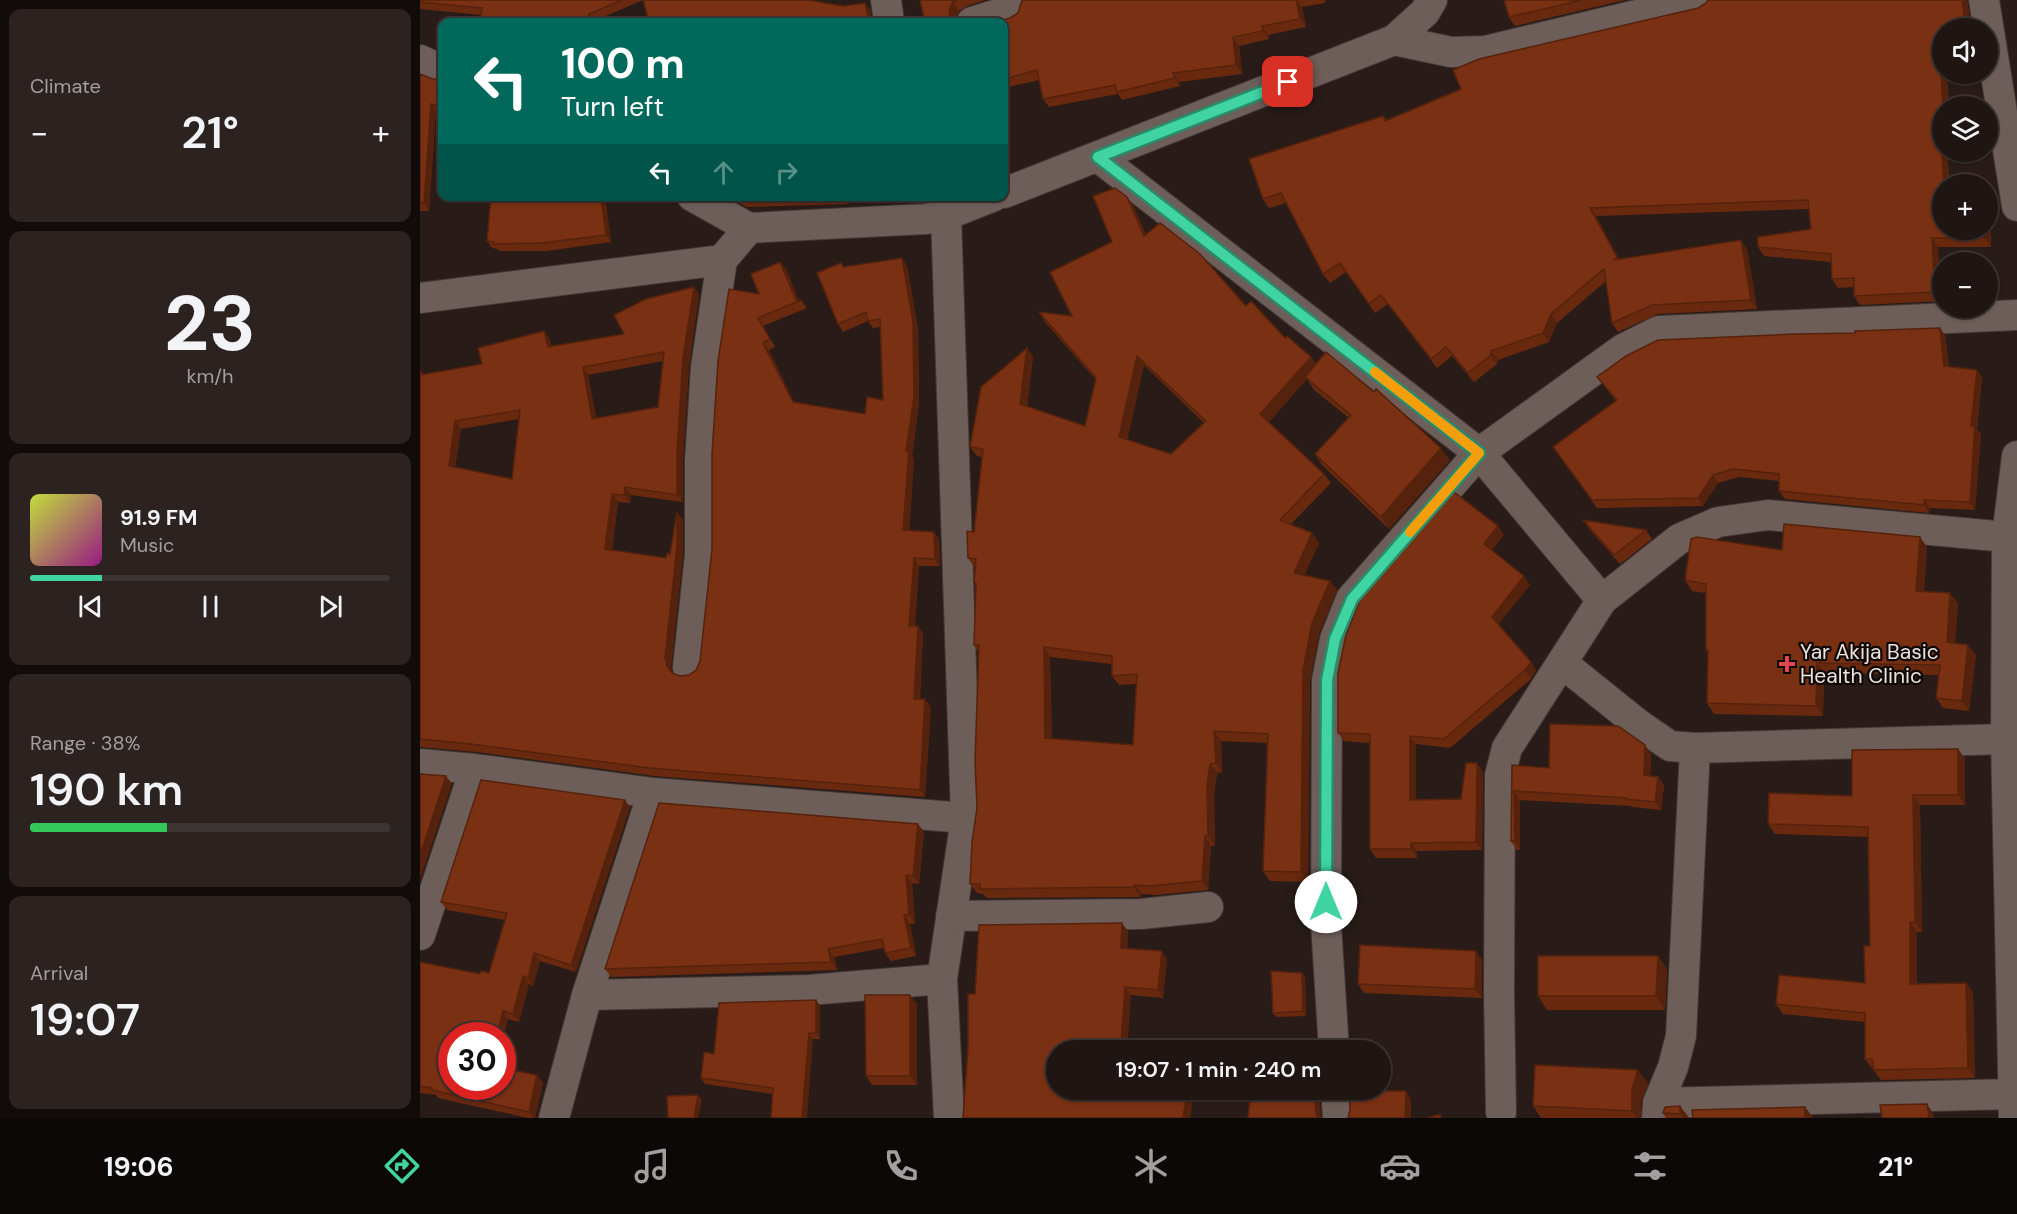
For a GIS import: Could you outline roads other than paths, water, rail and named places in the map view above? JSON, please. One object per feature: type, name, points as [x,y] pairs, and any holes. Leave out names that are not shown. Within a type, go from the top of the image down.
[{"type":"street","points":[[886,0],[888,18]]},
{"type":"street","points":[[985,18],[1011,10],[1013,0]]},
{"type":"street","points":[[1008,191],[1394,40],[1425,12],[1432,0]]},
{"type":"street","points":[[1394,40],[1451,52],[1485,51],[1700,0]]},
{"type":"street","points":[[1984,0],[2017,206]]},
{"type":"street","points":[[420,60],[438,68]]},
{"type":"street","points":[[1098,157],[1479,453],[1602,600]]},
{"type":"street","points":[[701,201],[749,228],[931,210],[972,201]]},
{"type":"street","points":[[931,210],[966,818],[951,916],[949,1118]]},
{"type":"street","points":[[688,667],[700,555],[700,461],[705,367],[722,260],[749,228]]},
{"type":"street","points":[[420,298],[722,260]]},
{"type":"street","points":[[1333,1040],[1326,912],[1327,680],[1335,639],[1352,599],[1479,453],[1623,349],[1659,331],[2017,315]]},
{"type":"street","points":[[1695,748],[1681,1036],[1658,1111],[2014,1106],[2006,739],[2012,536],[2017,456]]},
{"type":"street","points":[[1501,1112],[1500,775],[1507,748],[1602,600],[1679,539],[1718,522],[1768,515],[2012,536]]},
{"type":"street","points":[[1562,663],[1638,724],[1670,746],[1695,748],[2006,739]]},
{"type":"street","points":[[420,764],[475,769],[654,794],[966,818]]},
{"type":"street","points":[[420,935],[475,769]]},
{"type":"street","points":[[554,1118],[587,995],[654,794]]},
{"type":"street","points":[[951,916],[1141,914],[1208,907]]},
{"type":"street","points":[[587,995],[809,990],[950,990]]},
{"type":"street","points":[[950,990],[964,1118]]},
{"type":"street","points":[[1337,1100],[1338,1118]]},
{"type":"place","name":"Yar Akija Basic Health Clinic","points":[[1787,664]]}]
